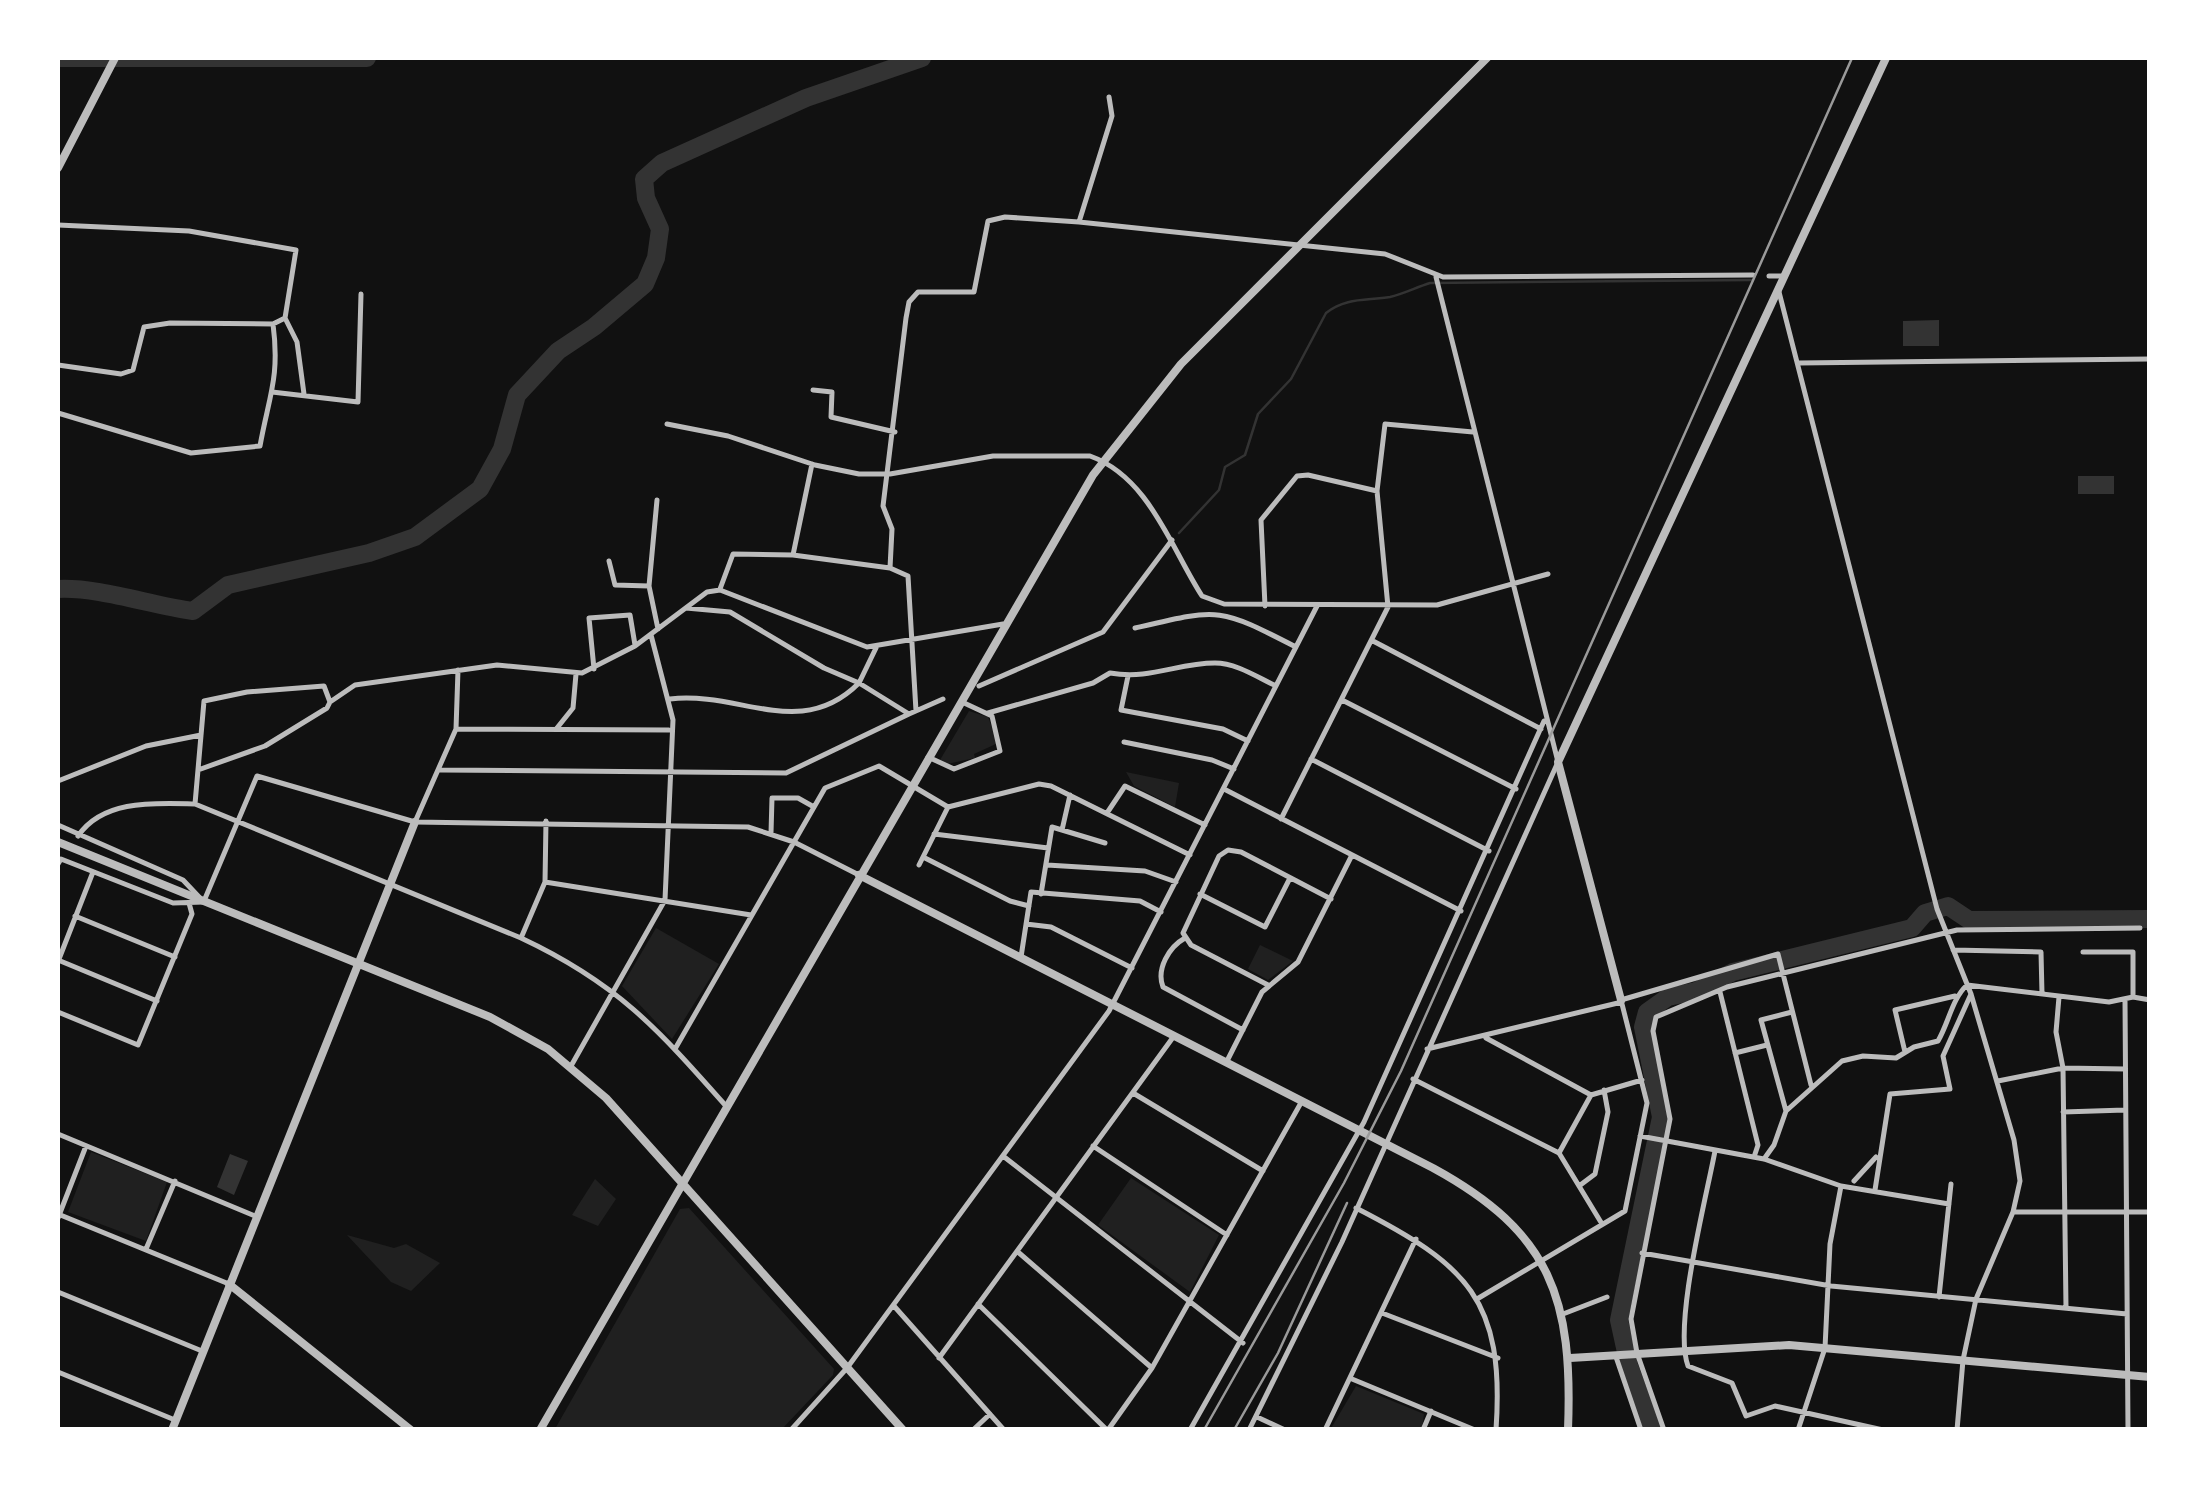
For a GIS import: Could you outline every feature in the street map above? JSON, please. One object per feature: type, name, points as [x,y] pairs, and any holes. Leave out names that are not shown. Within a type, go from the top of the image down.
[{"type":"street","points":[[58,168],[116,58]]},
{"type":"street","points":[[540,1430],[1003,624],[1104,460],[1181,364],[1487,58]]},
{"type":"street","points":[[1249,1430],[1356,1208],[1776,286],[1886,58]]},
{"type":"street","points":[[1080,222],[1112,116],[1109,97]]},
{"type":"street","points":[[890,568],[892,529],[884,506],[899,369],[914,295],[974,292],[983,230],[996,217],[1080,222],[1398,256],[1436,277],[1753,275]]},
{"type":"street","points":[[58,225],[189,231],[296,250],[285,318],[297,342],[304,394]]},
{"type":"street","points":[[1769,276],[1781,276]]},
{"type":"street","points":[[1436,277],[1511,584],[1647,1104],[1644,1136],[1625,1211],[1478,1299]]},
{"type":"street","points":[[1776,286],[1933,891],[1972,994],[1998,1081],[2020,1180],[2013,1212],[1976,1299],[1962,1360],[1957,1430]]},
{"type":"street","points":[[272,392],[358,402],[360,294]]},
{"type":"street","points":[[58,365],[121,374],[133,370],[144,327],[170,323],[273,324],[285,318]]},
{"type":"street","points":[[58,413],[191,453],[260,446],[277,368],[273,324]]},
{"type":"street","points":[[1799,363],[2150,359]]},
{"type":"street","points":[[813,390],[832,392],[831,417],[895,432]]},
{"type":"street","points":[[667,424],[728,436],[812,464],[859,474],[890,474],[993,456],[1078,455],[1104,460],[1151,507],[1206,599],[1264,606],[1437,604],[1548,574]]},
{"type":"street","points":[[1282,820],[1388,606],[1377,491],[1384,424],[1473,432]]},
{"type":"street","points":[[793,555],[812,464]]},
{"type":"street","points":[[1264,606],[1261,520],[1297,476],[1308,475],[1377,491]]},
{"type":"street","points":[[657,500],[649,586],[658,629]]},
{"type":"street","points":[[979,686],[1102,632],[1172,540]]},
{"type":"street","points":[[720,590],[734,554],[793,555],[890,568],[908,576],[912,713]]},
{"type":"street","points":[[609,561],[615,585],[649,586]]},
{"type":"street","points":[[198,770],[265,746],[356,685],[518,665],[576,674],[594,668],[635,646],[707,592],[720,590],[876,648],[958,628],[1003,624]]},
{"type":"street","points":[[791,1430],[847,1368],[894,1306],[1113,1005],[1317,606]]},
{"type":"street","points":[[686,608],[730,612],[824,668],[860,683],[912,713]]},
{"type":"street","points":[[1135,628],[1204,612],[1223,613],[1296,647]]},
{"type":"street","points":[[594,668],[589,618],[630,615],[635,646]]},
{"type":"street","points":[[572,1066],[664,900],[669,823],[669,699],[651,635]]},
{"type":"street","points":[[1373,641],[1541,729]]},
{"type":"street","points":[[669,699],[714,697],[789,715],[841,702],[860,683],[876,648]]},
{"type":"street","points":[[959,701],[988,713],[1093,683],[1110,673],[1128,676],[1215,663],[1237,668],[1276,686]]},
{"type":"street","points":[[58,1372],[173,1425],[415,822],[441,770],[456,729],[458,670]]},
{"type":"street","points":[[557,728],[573,708],[576,674]]},
{"type":"street","points":[[1128,676],[1122,710],[1222,730],[1248,741]]},
{"type":"street","points":[[194,804],[208,698],[319,684],[330,702]]},
{"type":"street","points":[[441,770],[786,773],[943,700]]},
{"type":"street","points":[[1342,700],[1516,789]]},
{"type":"street","points":[[927,756],[954,769],[998,754],[1001,743],[988,713]]},
{"type":"street","points":[[1190,1430],[1243,1343],[1360,1130],[1546,718]]},
{"type":"street","points":[[456,729],[670,730]]},
{"type":"street","points":[[58,781],[146,746],[202,735]]},
{"type":"street","points":[[1124,742],[1212,760],[1234,769]]},
{"type":"street","points":[[1311,759],[1489,851]]},
{"type":"street","points":[[676,1050],[824,788],[875,766],[948,806],[1028,786],[1051,786],[1190,855]]},
{"type":"street","points":[[204,902],[256,776],[415,822],[728,824],[771,832],[1360,1130],[1490,1202],[1540,1261],[1563,1314],[1570,1358],[1568,1430]]},
{"type":"street","points":[[1107,814],[1125,786],[1205,826]]},
{"type":"street","points":[[1224,789],[1461,911]]},
{"type":"street","points":[[1062,830],[1070,794]]},
{"type":"street","points":[[771,832],[772,798],[798,798],[814,807]]},
{"type":"street","points":[[78,836],[86,824],[104,813],[147,803],[194,804],[521,938],[570,961],[615,990],[726,1106]]},
{"type":"street","points":[[919,865],[948,806]]},
{"type":"street","points":[[521,938],[544,882],[546,821]]},
{"type":"street","points":[[58,826],[183,880],[204,902]]},
{"type":"street","points":[[1041,894],[1052,827],[1105,843]]},
{"type":"street","points":[[934,834],[1048,848]]},
{"type":"street","points":[[58,842],[511,1027],[572,1066],[606,1098],[903,1430]]},
{"type":"street","points":[[1185,938],[1184,924],[1219,856],[1228,850],[1331,899]]},
{"type":"street","points":[[1226,1063],[1268,985],[1298,962],[1352,855]]},
{"type":"street","points":[[925,858],[1010,901],[1029,906]]},
{"type":"street","points":[[58,864],[61,859],[173,903],[204,902]]},
{"type":"street","points":[[1047,865],[1145,871],[1176,882]]},
{"type":"street","points":[[93,871],[58,961],[156,1000]]},
{"type":"street","points":[[1200,893],[1264,926],[1290,878]]},
{"type":"street","points":[[544,882],[751,914]]},
{"type":"street","points":[[1020,958],[1031,892],[1140,901],[1161,912]]},
{"type":"street","points":[[58,1012],[138,1045],[192,914],[189,903]]},
{"type":"street","points":[[75,916],[175,957]]},
{"type":"street","points":[[1026,924],[1052,927],[1132,968]]},
{"type":"street","points":[[1664,1430],[1636,1354],[1631,1308],[1669,1106],[1653,1025],[1663,1011],[1783,973],[1945,931],[2140,928]]},
{"type":"street","points":[[1185,938],[1268,985]]},
{"type":"street","points":[[1185,938],[1175,944],[1160,970],[1163,987],[1243,1030]]},
{"type":"street","points":[[1953,950],[2041,952],[2042,994]]},
{"type":"street","points":[[2082,952],[2133,952],[2133,997]]},
{"type":"street","points":[[1427,1049],[1621,1001],[1778,954],[1811,1085]]},
{"type":"street","points":[[1905,1052],[1895,1010],[1955,996],[1967,985],[2059,996],[2150,1000]]},
{"type":"street","points":[[1720,992],[1758,1145],[1754,1158]]},
{"type":"street","points":[[1875,1190],[1890,1094],[1950,1088],[1944,1056],[1972,994]]},
{"type":"street","points":[[1764,1158],[1774,1145],[1786,1111],[1811,1085],[1852,1058],[1892,1059],[1938,1041],[1949,1022],[1955,996]]},
{"type":"street","points":[[2059,996],[2056,1032],[2063,1068],[2066,1308]]},
{"type":"street","points":[[2124,1000],[2128,1430]]},
{"type":"street","points":[[1786,1111],[1761,1020],[1792,1012]]},
{"type":"street","points":[[939,1358],[1174,1036]]},
{"type":"street","points":[[1483,1037],[1591,1094]]},
{"type":"street","points":[[1736,1053],[1768,1045]]},
{"type":"street","points":[[1998,1081],[2063,1068],[2126,1068]]},
{"type":"street","points":[[1414,1079],[1559,1153],[1602,1224]]},
{"type":"street","points":[[1559,1153],[1591,1094],[1642,1080]]},
{"type":"street","points":[[1579,1186],[1596,1174],[1608,1112],[1604,1090]]},
{"type":"street","points":[[1132,1092],[1263,1171]]},
{"type":"street","points":[[978,1304],[1107,1430],[1152,1368],[1302,1101]]},
{"type":"street","points":[[2063,1112],[2126,1110]]},
{"type":"street","points":[[58,1134],[256,1216]]},
{"type":"street","points":[[1644,1136],[1764,1158],[1841,1186],[1949,1204]]},
{"type":"street","points":[[86,1146],[58,1216],[228,1284],[411,1430]]},
{"type":"street","points":[[1093,1146],[1227,1235]]},
{"type":"street","points":[[1854,1181],[1869,1169],[1879,1150]]},
{"type":"street","points":[[1715,1151],[1694,1262],[1683,1350],[1693,1370],[1732,1383],[1746,1416],[1775,1406],[1883,1430]]},
{"type":"street","points":[[1002,1156],[1243,1343]]},
{"type":"street","points":[[146,1249],[175,1181]]},
{"type":"street","points":[[1939,1297],[1951,1184]]},
{"type":"street","points":[[1798,1430],[1825,1348],[1831,1286],[1830,1244],[1841,1186]]},
{"type":"street","points":[[1356,1208],[1416,1239],[1452,1269],[1478,1299],[1498,1358],[1496,1430]]},
{"type":"street","points":[[2013,1212],[2150,1212]]},
{"type":"street","points":[[1325,1430],[1416,1239]]},
{"type":"street","points":[[1017,1251],[1152,1368]]},
{"type":"street","points":[[1642,1253],[1831,1286],[2128,1314]]},
{"type":"street","points":[[58,1292],[202,1351]]},
{"type":"street","points":[[1563,1314],[1607,1297]]},
{"type":"street","points":[[894,1306],[1004,1430]]},
{"type":"street","points":[[1382,1313],[1498,1358]]},
{"type":"street","points":[[1570,1358],[1790,1345],[2150,1377]]},
{"type":"street","points":[[1617,1355],[1642,1430]]},
{"type":"street","points":[[1352,1379],[1474,1430]]},
{"type":"street","points":[[1423,1430],[1431,1411]]},
{"type":"street","points":[[973,1430],[990,1414]]},
{"type":"street","points":[[1256,1418],[1285,1430]]},
{"type":"shaded area","points":[[1939,320],[1939,346],[1903,346],[1903,321]]},
{"type":"shaded area","points":[[2078,476],[2114,476],[2114,494],[2078,494]]},
{"type":"shaded area","points":[[969,711],[988,717],[998,743],[974,754],[975,758],[947,764],[940,760]]},
{"type":"shaded area","points":[[1126,772],[1179,783],[1175,807],[1134,786]]},
{"type":"shaded area","points":[[656,928],[719,964],[672,1039],[622,986]]},
{"type":"shaded area","points":[[1260,945],[1293,961],[1268,980],[1248,969]]},
{"type":"shaded area","points":[[91,1152],[167,1182],[146,1241],[68,1212]]},
{"type":"shaded area","points":[[230,1154],[248,1161],[234,1195],[217,1187]]},
{"type":"shaded area","points":[[1131,1178],[1219,1235],[1190,1292],[1098,1225]]},
{"type":"shaded area","points":[[595,1179],[616,1199],[598,1226],[572,1215]]},
{"type":"shaded area","points":[[689,1208],[834,1369],[833,1375],[782,1429],[555,1429],[680,1209]]},
{"type":"shaded area","points":[[347,1235],[394,1248],[406,1244],[440,1263],[411,1291],[391,1282]]},
{"type":"shaded area","points":[[1356,1386],[1424,1414],[1422,1429],[1330,1430]]},
{"type":"waterway","points":[[58,58],[367,58]]},
{"type":"waterway","points":[[58,589],[193,611],[228,585],[369,553],[415,537],[480,489],[502,449],[517,395],[558,351],[645,284],[656,258],[660,229],[646,198],[644,179],[662,163],[806,98],[922,58]]},
{"type":"waterway","points":[[1179,533],[1219,490],[1225,467],[1245,455],[1258,414],[1291,379],[1326,313],[1341,304],[1390,297],[1430,283],[1751,280]]},
{"type":"waterway","points":[[1653,1430],[1629,1366],[1619,1320],[1661,1117],[1643,1027],[1647,1012],[1668,997],[1696,991],[1733,972],[1912,928],[1925,913],[1948,906],[1969,920],[2150,919]]},
{"type":"railway","points":[[1204,1430],[1344,1183],[1401,1071],[1852,58]]},
{"type":"railway","points":[[1234,1430],[1278,1353],[1347,1203]]}]
